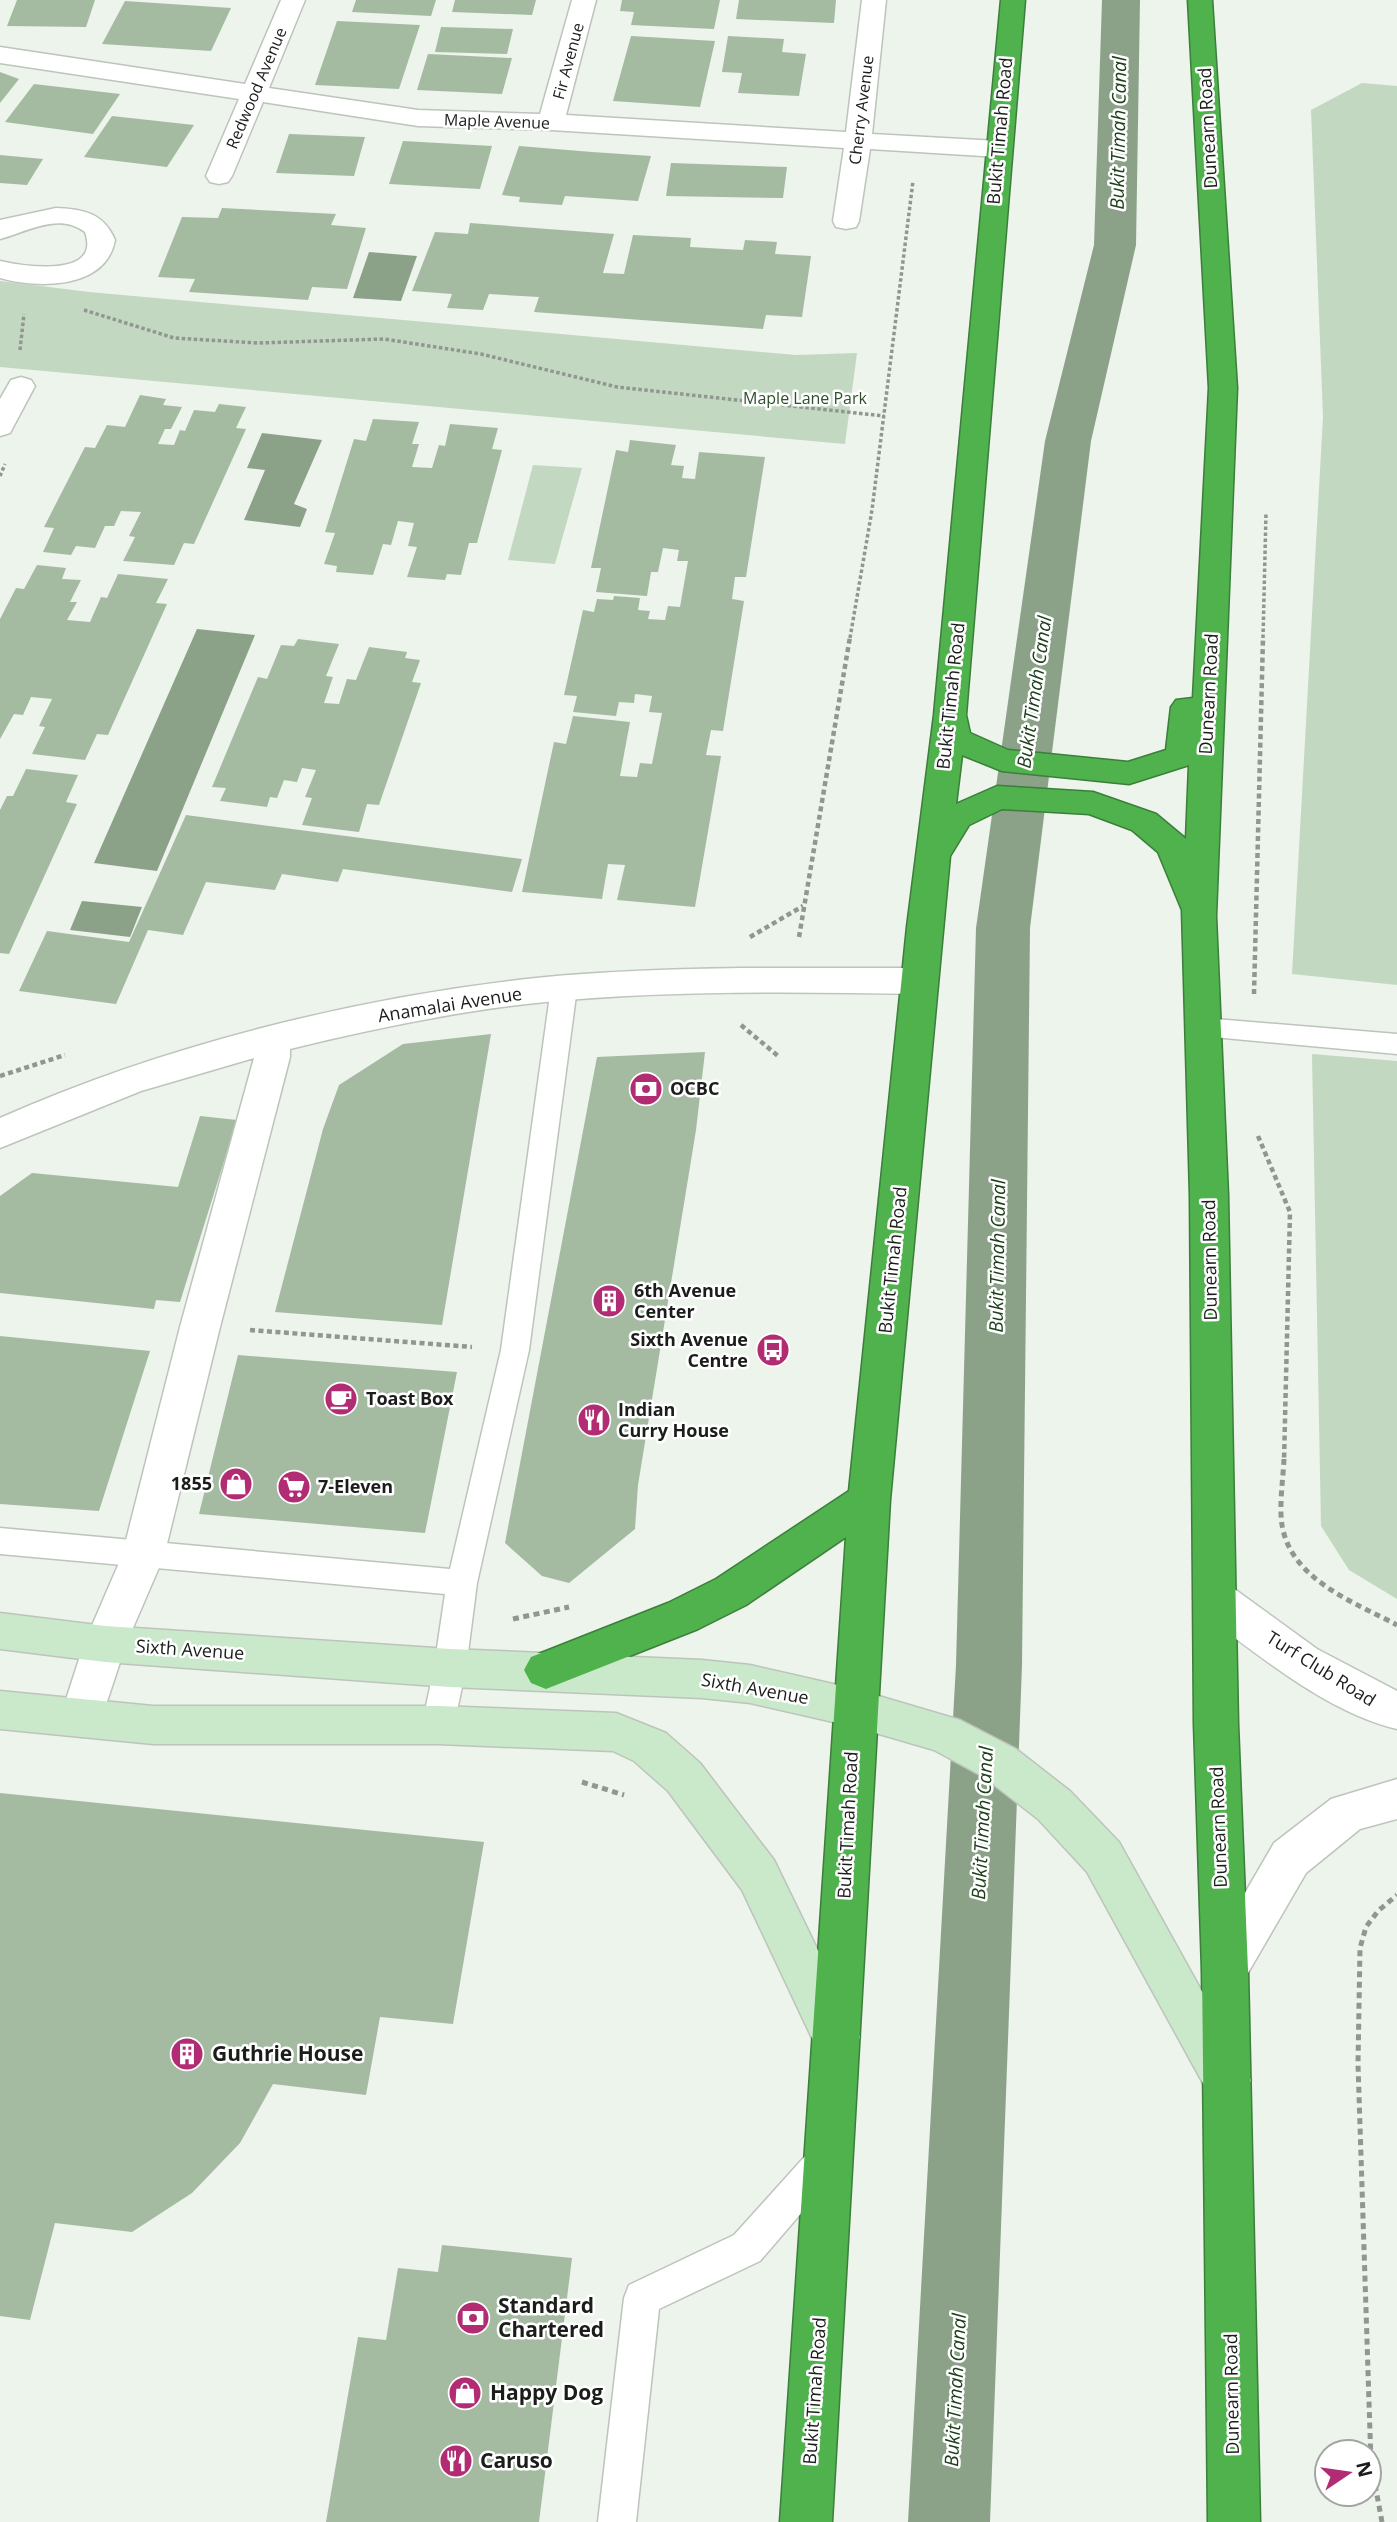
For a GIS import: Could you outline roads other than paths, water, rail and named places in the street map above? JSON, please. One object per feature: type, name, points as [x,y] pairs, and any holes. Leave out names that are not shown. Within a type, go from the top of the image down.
[{"type":"highway","name":"Bukit Timah Road","points":[[806,2522],[869,1500],[919,981],[950,715],[1013,0]]},
{"type":"highway","name":"Dunearn Road","points":[[1200,0],[1223,388],[1199,916],[1209,1195],[1216,1724],[1225,1970],[1234,2522]]},
{"type":"highway","points":[[950,715],[955,739],[1002,760],[1129,774],[1182,756],[1223,388]]},
{"type":"highway","points":[[934,852],[957,817],[997,797],[1093,803],[1144,822],[1173,846],[1199,916]]},
{"type":"highway","points":[[546,1670],[683,1616],[732,1592],[869,1500]]},
{"type":"main road","name":"Sixth Avenue","points":[[0,1631],[105,1644],[450,1668],[546,1670],[750,1684],[855,1708],[945,1734],[1000,1763],[1054,1805],[1103,1857],[1227,2080]]},
{"type":"main road","points":[[0,1710],[153,1725],[438,1726],[616,1732],[650,1747],[684,1777],[758,1875],[836,2037]]},
{"type":"street","name":"Redwood Avenue","points":[[219,176],[293,0]]},
{"type":"street","name":"Fir Avenue","points":[[551,122],[584,0]]},
{"type":"street","name":"Cherry Avenue","points":[[846,220],[858,143],[874,0]]},
{"type":"street","name":"Maple Avenue","points":[[0,55],[418,118],[551,122],[858,143],[998,149]]},
{"type":"street","points":[[0,231],[32,217],[62,216],[86,222],[100,235],[102,242],[99,251],[83,266],[57,275],[27,277],[0,269]]},
{"type":"street","points":[[0,426],[21,386]]},
{"type":"street","name":"Anamalai Avenue","points":[[0,1134],[50,1110],[152,1073],[271,1038],[422,1007],[564,988],[792,979],[919,981]]},
{"type":"street","points":[[82,1718],[105,1644],[143,1556],[200,1327],[272,1057],[271,1038]]},
{"type":"street","name":"Turf Club Road","points":[[1214,1598],[1302,1662],[1380,1706],[1397,1710]]},
{"type":"street","points":[[1225,1970],[1290,1858],[1347,1813],[1397,1799]]},
{"type":"lane","points":[[438,1726],[450,1668],[462,1583],[514,1350],[564,988]]},
{"type":"lane","points":[[1203,1027],[1397,1044]]},
{"type":"lane","points":[[0,1541],[462,1583]]},
{"type":"lane","points":[[617,2522],[642,2298],[747,2248],[830,2154]]},
{"type":"waterway","name":"Bukit Timah Canal","points":[[949,2522],[989,1665],[1003,928],[1068,441],[1115,245],[1121,0]]},
{"type":"place","name":"OCBC","points":[[646,1089]]},
{"type":"place","name":"6th Avenue Center","points":[[609,1301]]},
{"type":"place","name":"Sixth Avenue Centre","points":[[773,1350]]},
{"type":"place","name":"Toast Box","points":[[341,1399]]},
{"type":"place","name":"Indian Curry House","points":[[594,1420]]},
{"type":"place","name":"1855","points":[[236,1484]]},
{"type":"place","name":"7-Eleven","points":[[294,1487]]},
{"type":"place","name":"Guthrie House","points":[[187,2054]]},
{"type":"place","name":"Standard Chartered","points":[[473,2318]]},
{"type":"place","name":"Happy Dog","points":[[465,2393]]},
{"type":"place","name":"Caruso","points":[[456,2461]]},
{"type":"park label","name":"Maple Lane Park","points":[[805,398]]}]
